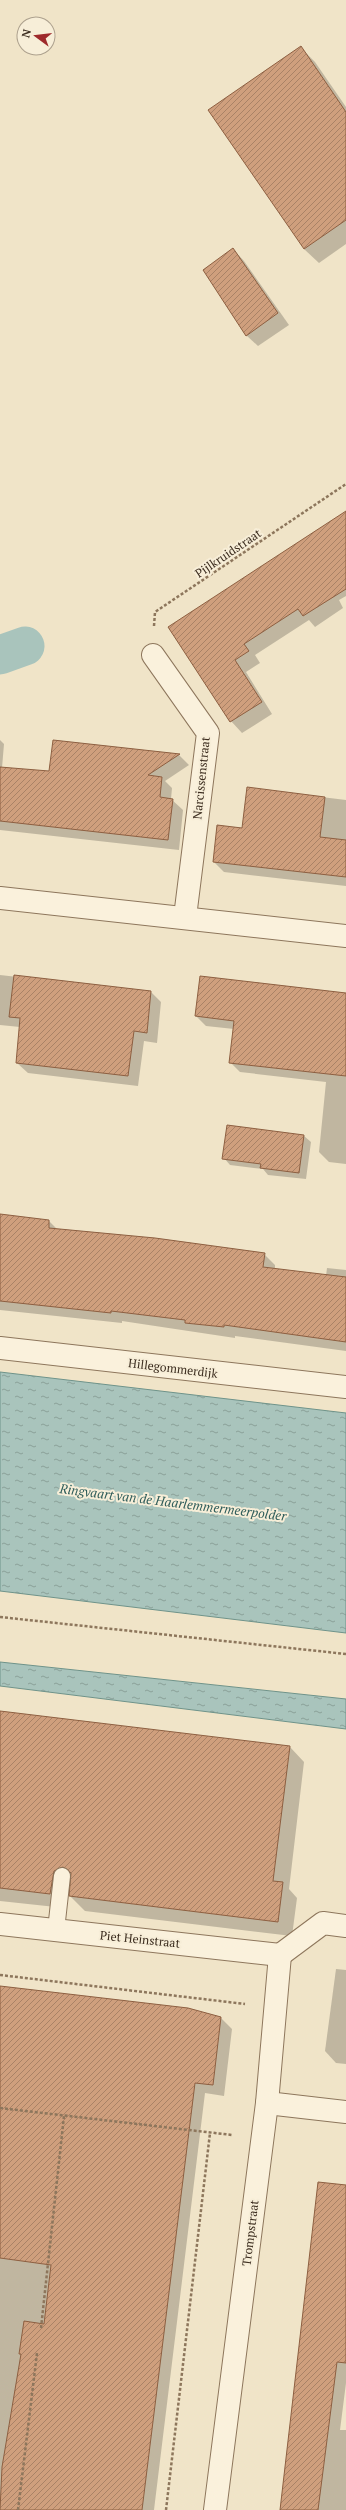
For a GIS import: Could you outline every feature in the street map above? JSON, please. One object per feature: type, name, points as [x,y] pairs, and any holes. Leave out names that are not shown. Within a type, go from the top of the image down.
[{"type":"street","name":"Narcissenstraat","points":[[153,655],[208,733],[185,917]]},
{"type":"street","points":[[0,898],[185,917],[346,936]]},
{"type":"street","name":"Hillegommerdijk","points":[[0,1348],[346,1388]]},
{"type":"street","points":[[280,1955],[323,1923],[346,1926]]},
{"type":"street","name":"Piet Heinstraat","points":[[0,1924],[280,1955]]},
{"type":"street","name":"Trompstraat","points":[[215,2510],[267,2103],[280,1955]]},
{"type":"street","points":[[267,2103],[346,2112]]},
{"type":"lane","points":[[56,1930],[62,1876]]},
{"type":"path","name":"Pijlkruidstraat","points":[[153,655],[155,612],[346,484]]},
{"type":"path","points":[[0,1617],[346,1654]]},
{"type":"path","points":[[0,1975],[275,2008]]},
{"type":"path","points":[[0,2108],[262,2139]]},
{"type":"path","points":[[41,2328],[64,2116]]},
{"type":"path","points":[[166,2510],[210,2133]]},
{"type":"path","points":[[18,2510],[37,2353]]},
{"type":"water","name":"Ringvaart van de Haarlemmermeerpolder","points":[[0,1372],[346,1413],[346,1633],[0,1591]]},
{"type":"water","points":[[0,1662],[346,1699],[346,1729],[0,1686]]},
{"type":"building","points":[[301,46],[346,112],[346,220],[304,249],[208,110]]},
{"type":"building","points":[[233,248],[278,313],[246,336],[203,270]]},
{"type":"building","points":[[346,511],[346,589],[303,616],[298,609],[244,644],[249,651],[235,660],[262,702],[230,722],[168,627]]},
{"type":"building","points":[[53,740],[180,754],[148,775],[162,777],[160,797],[173,799],[168,840],[0,821],[0,767],[49,771]]},
{"type":"building","points":[[247,787],[325,797],[320,837],[346,840],[346,877],[213,862],[217,825],[242,828]]},
{"type":"building","points":[[14,975],[151,991],[147,1033],[134,1031],[128,1076],[16,1063],[20,1018],[9,1017]]},
{"type":"building","points":[[200,976],[346,993],[346,1076],[229,1063],[234,1021],[195,1016]]},
{"type":"building","points":[[227,1125],[304,1135],[299,1173],[260,1168],[261,1164],[222,1159]]},
{"type":"building","points":[[0,1214],[49,1220],[49,1228],[155,1238],[265,1253],[263,1267],[346,1277],[346,1342],[224,1325],[224,1327],[185,1323],[185,1320],[111,1311],[111,1313],[0,1301]]},
{"type":"building","points":[[0,1711],[290,1746],[273,1881],[283,1882],[278,1922],[69,1896],[71,1873],[63,1867],[54,1871],[50,1894],[0,1888]]},
{"type":"building","points":[[0,1986],[188,2008],[221,2017],[213,2085],[195,2083],[142,2510],[0,2510],[2,2467],[21,2354],[19,2354],[24,2321],[44,2324],[51,2265],[0,2258]]},
{"type":"building","points":[[318,2182],[346,2185],[346,2363],[337,2362],[318,2510],[280,2510]]},
{"type":"waterway","points":[[0,655],[25,646]]}]
